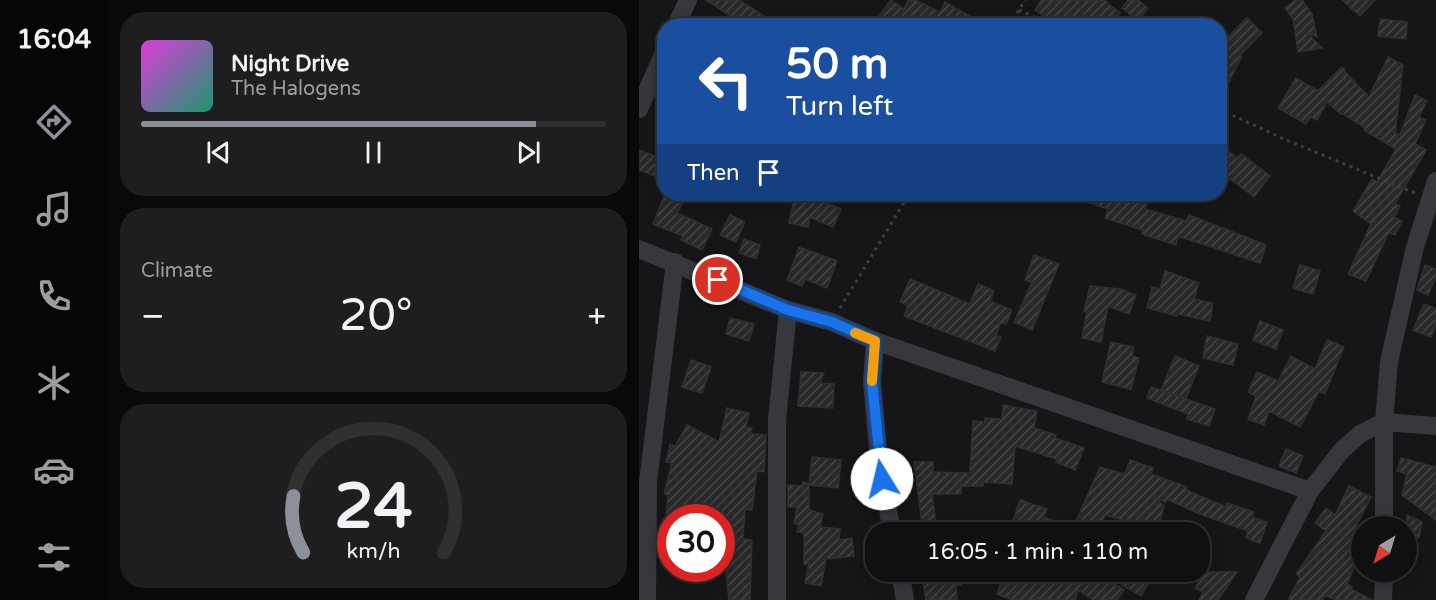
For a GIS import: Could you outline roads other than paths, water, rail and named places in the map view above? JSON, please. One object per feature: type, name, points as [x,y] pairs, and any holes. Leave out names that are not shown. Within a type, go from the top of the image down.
[{"type":"street","points":[[680,18],[688,0]]},
{"type":"street","points":[[639,109],[644,80],[657,61]]},
{"type":"street","points":[[1384,516],[1385,422],[1389,362],[1415,247],[1436,181]]},
{"type":"street","points":[[639,249],[788,310],[832,322],[875,341],[1310,491]]},
{"type":"street","points":[[647,600],[648,482],[675,262]]},
{"type":"street","points":[[777,600],[777,420],[788,310]]},
{"type":"street","points":[[875,341],[872,382],[879,461],[890,522]]},
{"type":"street","points":[[1254,600],[1310,491],[1342,450],[1360,434],[1385,422],[1436,426]]},
{"type":"street","points":[[902,582],[905,600]]},
{"type":"street","points":[[1383,600],[1384,582]]}]
